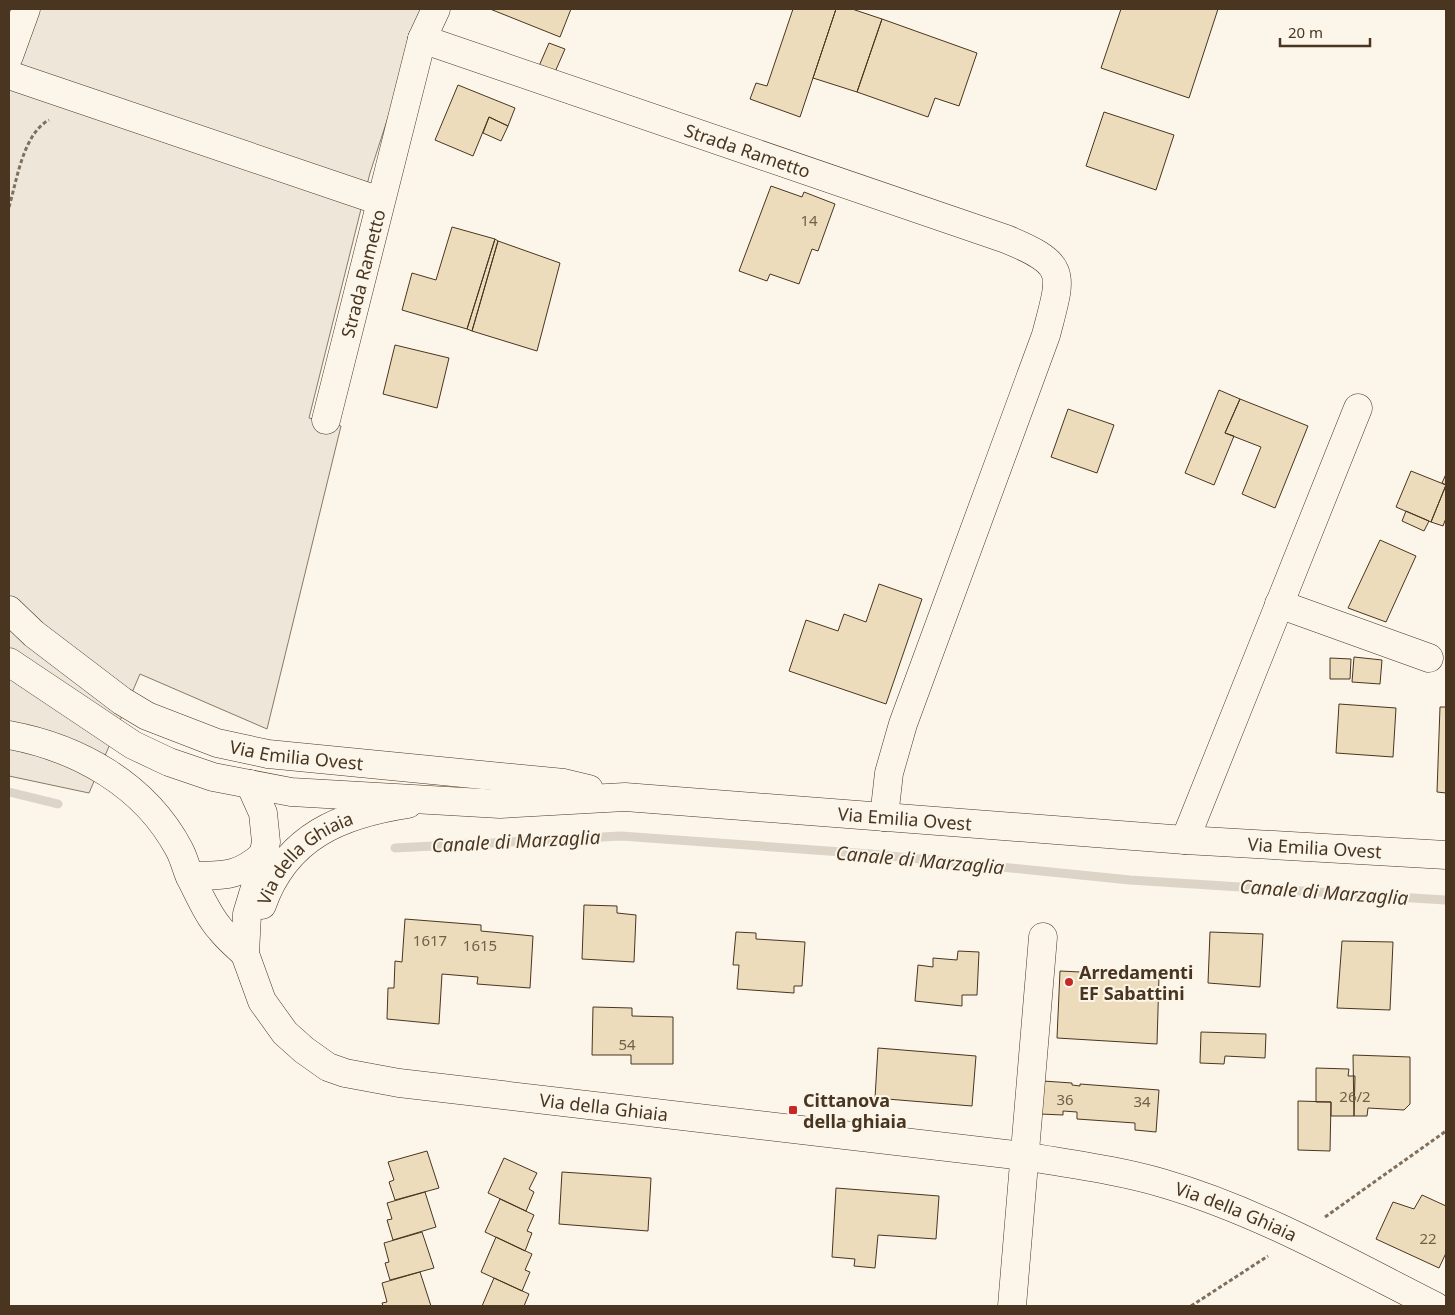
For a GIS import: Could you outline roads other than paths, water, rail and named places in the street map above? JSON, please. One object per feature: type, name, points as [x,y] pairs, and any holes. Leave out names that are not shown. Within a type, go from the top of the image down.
[{"type":"street","points":[[9,56],[26,9]]},
{"type":"street","name":"Strada Rametto","points":[[326,420],[422,39],[436,9]]},
{"type":"street","name":"Strada Rametto","points":[[422,39],[1006,239],[1038,252],[1052,266],[1059,279],[1046,335],[904,724],[889,773],[884,816]]},
{"type":"street","points":[[9,75],[380,201]]},
{"type":"street","points":[[1185,840],[1358,408]]},
{"type":"street","points":[[1279,604],[1429,658]]},
{"type":"street","name":"Via Emilia Ovest","points":[[9,610],[34,634],[122,701],[148,716],[218,743],[268,754],[564,783],[624,797]]},
{"type":"street","name":"Via Emilia Ovest","points":[[9,662],[133,745],[169,762],[214,777],[291,792],[500,804],[624,797],[1185,840],[1446,855]]},
{"type":"street","points":[[9,735],[65,751],[92,762],[123,782],[153,812],[179,849],[190,876],[220,929],[245,954]]},
{"type":"street","name":"Via della Ghiaia","points":[[250,784],[263,813],[266,842],[246,914],[245,954],[262,1001],[285,1033],[304,1050],[328,1067],[345,1073],[399,1083],[1024,1156],[1122,1173],[1200,1195],[1298,1236],[1435,1306]]},
{"type":"street","name":"Via della Ghiaia","points":[[245,954],[263,901],[275,878],[295,849],[316,833],[344,818],[381,808],[432,800]]},
{"type":"street","points":[[190,876],[233,873],[247,869],[263,855]]},
{"type":"street","points":[[1012,1306],[1043,937]]},
{"type":"waterway","name":"Canale di Marzaglia","points":[[9,792],[58,804]]},
{"type":"waterway","name":"Canale di Marzaglia","points":[[395,848],[621,836],[870,854],[1130,880],[1445,900]]},
{"type":"place","name":"Arredamenti EF Sabattini","points":[[1069,982]]},
{"type":"place","name":"Cittanova della ghiaia","points":[[793,1110]]}]
